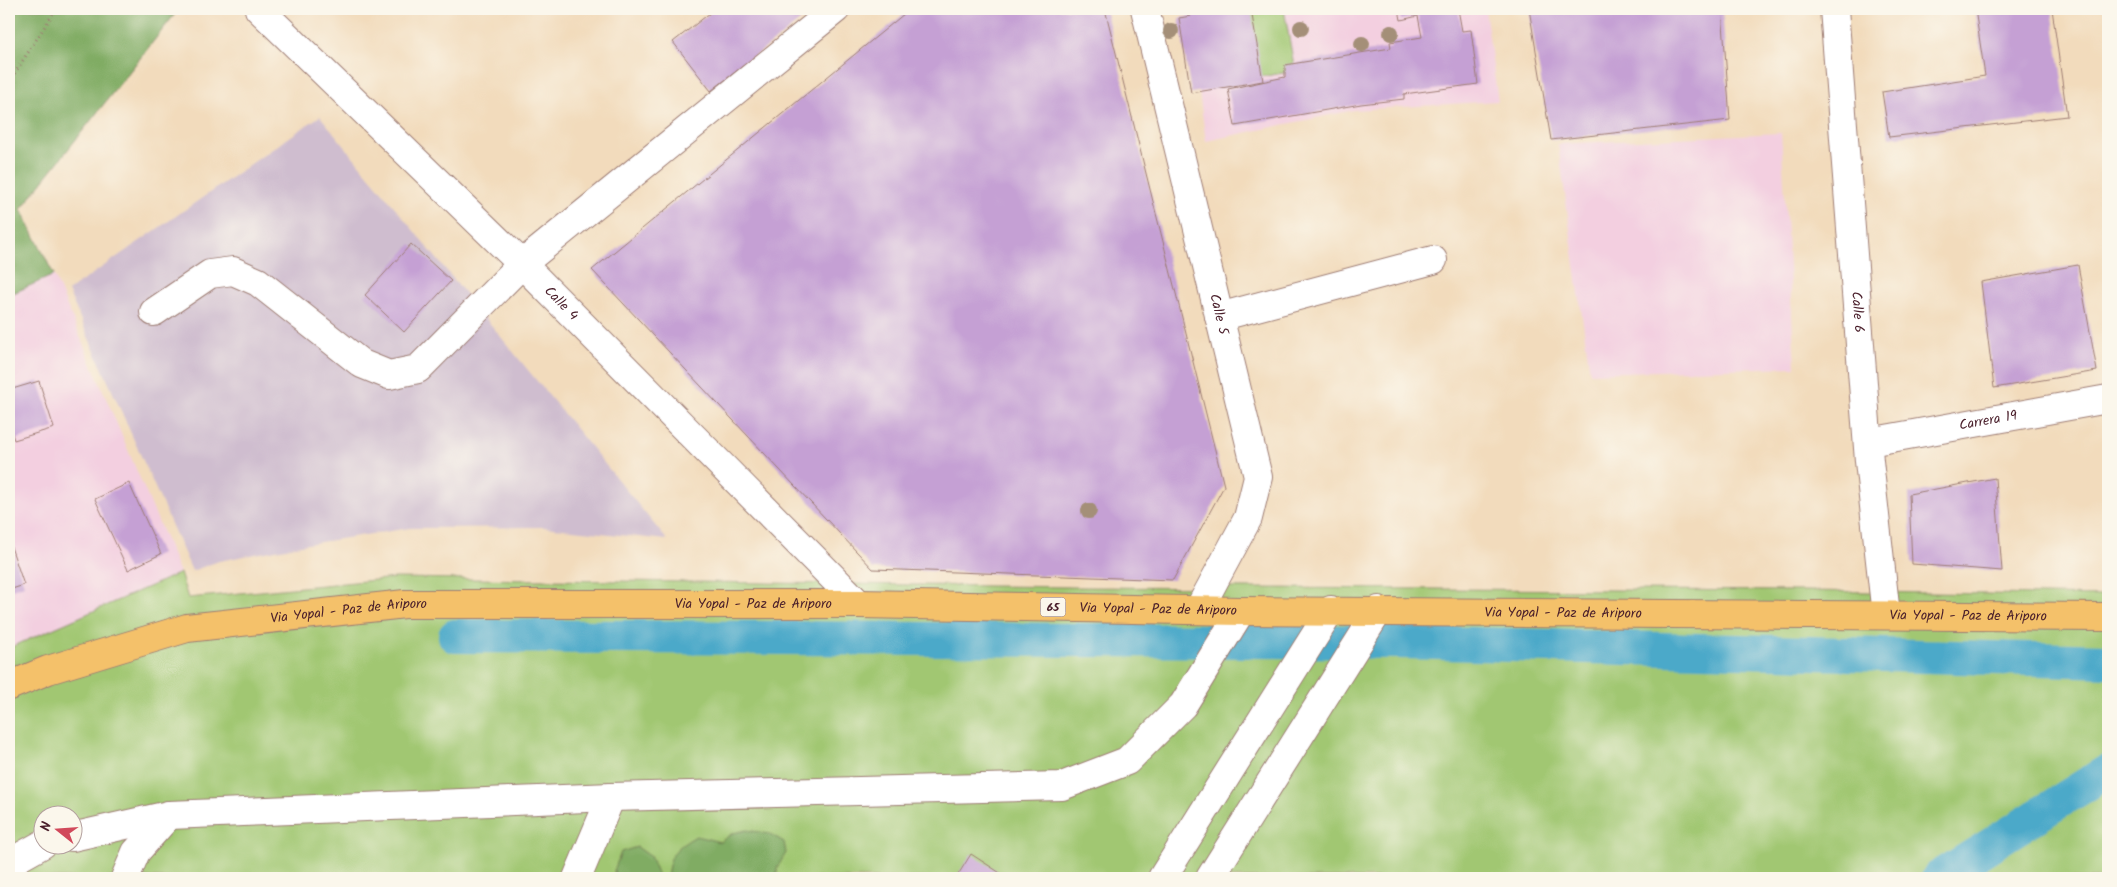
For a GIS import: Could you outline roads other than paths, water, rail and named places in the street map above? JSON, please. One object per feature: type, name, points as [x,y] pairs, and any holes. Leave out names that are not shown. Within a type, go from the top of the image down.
[{"type":"main road","name":"Via Yopal - Paz de Ariporo","points":[[9,686],[48,670],[187,628],[405,604],[859,604],[1199,608],[1240,612],[1378,611],[2108,617]]},
{"type":"street","name":"Calle 4","points":[[259,9],[522,264],[859,604]]},
{"type":"street","points":[[154,312],[210,274],[233,271],[258,282],[362,364],[389,376],[418,369],[522,264],[836,9]]},
{"type":"street","name":"Calle 5","points":[[1145,9],[1258,477],[1248,518],[1199,608]]},
{"type":"street","name":"Calle 6","points":[[1834,9],[1869,442],[1886,615]]},
{"type":"street","points":[[1219,317],[1433,260]]},
{"type":"street","name":"Carrera 19","points":[[1869,442],[2108,399]]},
{"type":"street","points":[[1162,878],[1330,611]]},
{"type":"street","points":[[1210,878],[1378,611]]},
{"type":"street","points":[[82,835],[169,815],[611,797],[1062,786],[1127,761],[1183,704],[1240,612]]},
{"type":"street","points":[[577,878],[611,797]]},
{"type":"street","points":[[125,878],[136,852],[169,815]]},
{"type":"street","points":[[9,863],[32,850]]},
{"type":"waterway","points":[[455,636],[1399,642],[2108,661]]},
{"type":"waterway","points":[[1938,878],[2108,771]]}]
